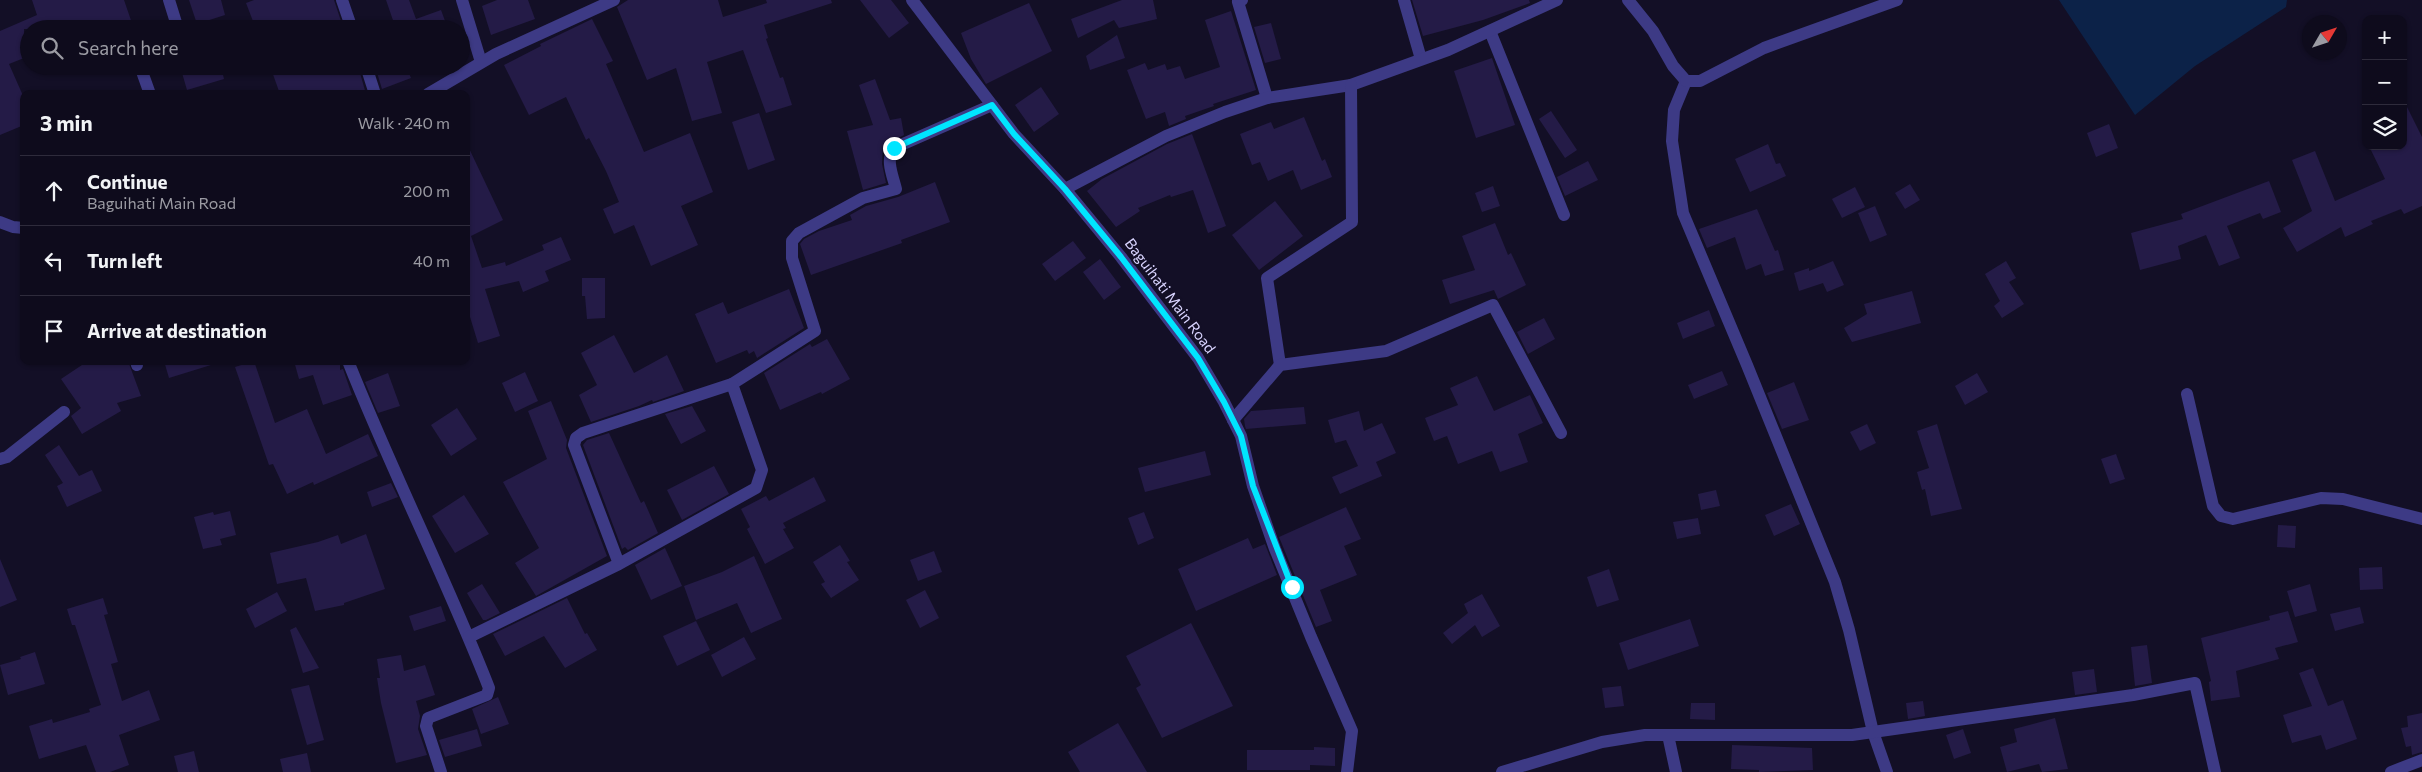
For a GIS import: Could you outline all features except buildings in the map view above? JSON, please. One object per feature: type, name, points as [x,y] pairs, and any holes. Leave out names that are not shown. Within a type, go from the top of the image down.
[{"type":"street","points":[[168,0],[175,20]]},
{"type":"street","points":[[342,0],[349,20]]},
{"type":"street","points":[[462,0],[468,20]]},
{"type":"street","points":[[470,69],[614,0]]},
{"type":"street","name":"Baguihati Main Road","points":[[912,0],[1014,134],[1065,189],[1121,257],[1198,358],[1233,420],[1241,436],[1253,486],[1275,549],[1352,731],[1347,772]]},
{"type":"street","points":[[1242,0],[1238,2],[1267,98]]},
{"type":"street","points":[[1404,0],[1421,59]]},
{"type":"street","points":[[1065,189],[1166,136],[1225,112],[1267,98],[1351,85],[1448,50],[1556,0]]},
{"type":"street","points":[[1628,0],[1653,31],[1673,66],[1686,81],[1700,81],[1764,48],[1896,0]]},
{"type":"street","points":[[470,26],[481,62]]},
{"type":"street","points":[[1490,31],[1564,215]]},
{"type":"street","points":[[143,75],[149,90]]},
{"type":"street","points":[[369,75],[375,90]]},
{"type":"street","points":[[435,90],[459,75]]},
{"type":"street","points":[[1686,81],[1674,110],[1672,141],[1683,213],[1747,365],[1834,582],[1849,630],[1873,732],[1887,772]]},
{"type":"street","points":[[1280,365],[1267,278],[1352,222],[1351,85]]},
{"type":"street","points":[[618,564],[574,445],[576,438],[584,432],[732,384],[815,331],[792,258],[792,241],[799,233],[863,198],[896,189],[889,162],[890,153],[894,148],[992,105]]},
{"type":"street","points":[[0,222],[20,228]]},
{"type":"street","points":[[1233,420],[1280,365],[1386,351],[1493,305],[1561,433]]},
{"type":"street","points":[[350,365],[379,439],[444,577],[489,688],[487,695],[428,718],[426,726],[441,772]]},
{"type":"street","points":[[469,637],[618,564],[756,488],[762,470],[732,384]]},
{"type":"street","points":[[2187,394],[2213,506],[2221,516],[2233,519],[2321,498],[2343,498],[2383,507],[2422,519]]},
{"type":"street","points":[[0,460],[7,457],[64,412]]},
{"type":"street","points":[[1502,772],[1602,742],[1645,735],[1852,735],[2133,695],[2194,684],[2215,772]]},
{"type":"street","points":[[1668,735],[1676,772]]},
{"type":"street","points":[[2391,772],[2422,760]]},
{"type":"water","points":[[2059,0],[2287,0],[2286,7],[2195,66],[2135,115]]},
{"type":"route","points":[[894,148],[992,105],[1014,134],[1065,189],[1121,257],[1157,308],[1198,358],[1224,402],[1241,436],[1253,486],[1275,549],[1292,587]]}]
